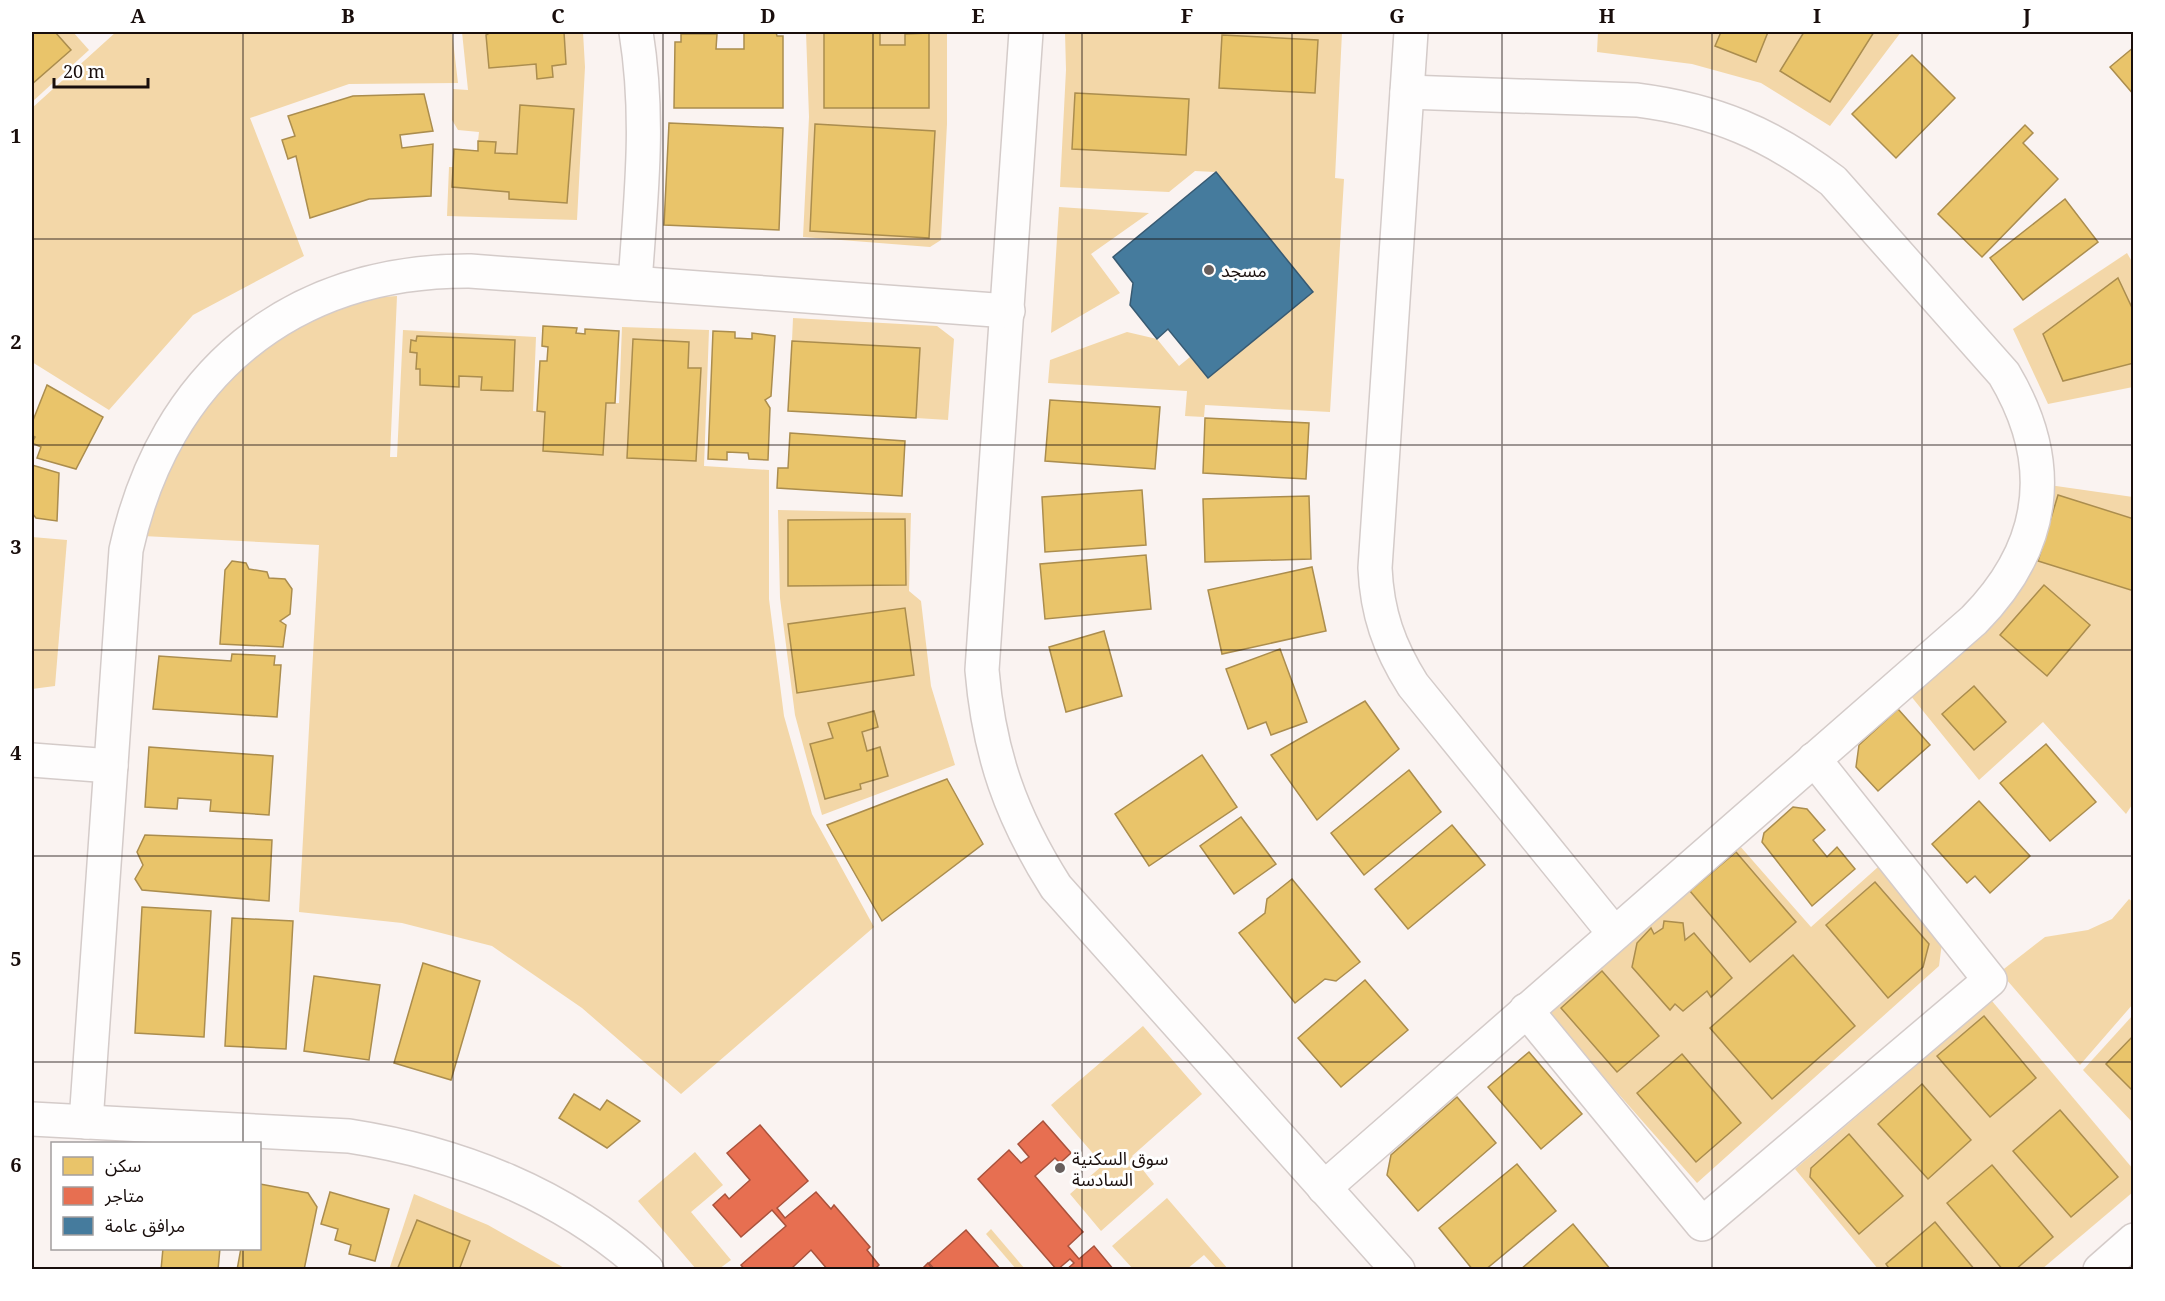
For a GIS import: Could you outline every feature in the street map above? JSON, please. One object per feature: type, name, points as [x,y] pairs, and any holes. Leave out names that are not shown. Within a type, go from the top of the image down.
[{"type":"street","points":[[635,283],[646,122],[643,73],[636,32]]},
{"type":"street","points":[[1026,32],[982,670],[992,746],[1003,783],[1035,854],[1056,887],[1398,1269]]},
{"type":"street","points":[[1411,32],[1375,568],[1376,599],[1383,628],[1395,656],[1413,685],[1614,933]]},
{"type":"street","points":[[1324,1188],[1974,620],[2010,578],[2023,553],[2032,527],[2036,501],[2036,456],[2028,422],[2004,374],[1833,181],[1803,159],[1754,131],[1705,112],[1637,100],[1407,92]]},
{"type":"street","points":[[86,1122],[126,550],[134,512],[165,438],[212,375],[241,347],[303,306],[368,282],[402,274],[471,271],[1008,311]]},
{"type":"street","points":[[1526,1010],[1702,1224],[1990,980],[1814,759]]},
{"type":"street","points":[[32,760],[111,766]]},
{"type":"street","points":[[32,1119],[349,1136],[429,1152],[483,1169],[526,1188],[605,1236],[647,1269]]},
{"type":"street","points":[[2100,1269],[2133,1240]]},
{"type":"shaded area","points":[[32,32],[73,32],[89,50],[32,102]]},
{"type":"shaded area","points":[[116,32],[452,32],[458,83],[349,84],[250,118],[304,256],[193,315],[109,410],[32,362],[32,108]]},
{"type":"shaded area","points":[[462,32],[583,32],[585,67],[577,220],[447,216],[449,167],[453,167],[452,187],[509,192],[509,199],[567,203],[520,106],[517,154],[495,153],[496,142],[478,141],[479,132],[458,130],[452,120],[453,89],[468,90]]},
{"type":"shaded area","points":[[806,32],[947,32],[947,124],[941,240],[930,247],[803,237],[809,117]]},
{"type":"shaded area","points":[[1065,32],[1342,32],[1335,178],[1344,179],[1330,412],[1205,405],[1204,417],[1185,416],[1187,391],[1048,383],[1050,360],[1127,332],[1157,339],[1179,366],[1190,357],[1208,378],[1313,291],[1215,172],[1195,171],[1169,192],[1060,187],[1066,70]]},
{"type":"shaded area","points":[[1598,32],[1901,32],[1830,126],[1761,83],[1692,64],[1597,52]]},
{"type":"shaded area","points":[[1059,207],[1149,213],[1091,254],[1120,293],[1051,333]]},
{"type":"shaded area","points":[[2127,253],[2134,265],[2133,387],[2048,404],[2013,329]]},
{"type":"shaded area","points":[[397,296],[390,457],[397,457],[403,330],[536,337],[533,411],[545,412],[543,451],[603,455],[606,403],[619,403],[622,327],[709,330],[704,466],[769,470],[769,599],[784,716],[812,814],[874,927],[681,1094],[582,1008],[492,946],[402,923],[299,912],[319,545],[143,536],[155,478],[239,358],[351,299]]},
{"type":"shaded area","points":[[793,318],[937,326],[954,339],[948,420],[916,418],[920,348],[792,341]]},
{"type":"shaded area","points":[[2049,485],[2133,497],[2134,802],[2126,814],[2043,722],[1979,780],[1906,690],[1968,633]]},
{"type":"shaded area","points":[[778,510],[911,513],[909,591],[921,601],[931,686],[955,765],[822,815],[795,715],[780,598]]},
{"type":"shaded area","points":[[32,537],[67,540],[55,686],[32,689]]},
{"type":"shaded area","points":[[1732,837],[1811,927],[1878,867],[1942,943],[1939,966],[1697,1183],[1541,1006]]},
{"type":"shaded area","points":[[2129,899],[2133,902],[2133,1004],[2080,1065],[2000,972],[2045,937],[2088,930],[2112,919]]},
{"type":"shaded area","points":[[1992,1001],[2133,1169],[2133,1192],[2042,1269],[1878,1269],[1795,1169]]},
{"type":"shaded area","points":[[2133,1015],[2133,1123],[2083,1070]]},
{"type":"shaded area","points":[[1143,1026],[1202,1094],[1132,1156],[1154,1184],[1101,1231],[1070,1194],[1103,1165],[1051,1105]]},
{"type":"shaded area","points":[[695,1152],[723,1185],[691,1212],[731,1260],[719,1269],[696,1269],[638,1201]]},
{"type":"shaded area","points":[[414,1194],[488,1225],[566,1269],[389,1270]]},
{"type":"shaded area","points":[[1167,1198],[1228,1269],[1217,1269],[1204,1255],[1187,1269],[1133,1269],[1112,1246]]},
{"type":"shaded area","points":[[991,1229],[1025,1269],[1016,1269],[986,1234]]},
{"type":"building: سكن","points":[[32,32],[55,32],[71,50],[32,84]]},
{"type":"building: سكن","points":[[491,32],[564,32],[566,64],[552,66],[553,77],[537,79],[536,64],[489,68],[486,35]]},
{"type":"building: سكن","points":[[744,32],[776,32],[777,36],[783,36],[783,108],[674,108],[675,42],[681,42],[681,34],[717,34],[716,49],[744,49]]},
{"type":"building: سكن","points":[[824,32],[880,32],[880,45],[905,45],[905,34],[929,33],[929,108],[824,108]]},
{"type":"building: سكن","points":[[1721,32],[1768,32],[1756,62],[1715,46]]},
{"type":"building: سكن","points":[[1804,32],[1874,32],[1830,102],[1780,71]]},
{"type":"building: سكن","points":[[1222,35],[1318,40],[1315,93],[1219,88]]},
{"type":"building: سكن","points":[[2134,47],[2134,95],[2110,67]]},
{"type":"building: سكن","points":[[1912,55],[1955,98],[1896,158],[1852,114]]},
{"type":"building: سكن","points":[[1075,93],[1189,99],[1186,155],[1072,149]]},
{"type":"building: سكن","points":[[424,94],[433,131],[400,135],[402,148],[433,144],[431,196],[369,199],[310,218],[296,156],[288,159],[282,140],[295,136],[288,116],[353,96]]},
{"type":"building: سكن","points":[[520,105],[574,109],[567,203],[509,199],[509,192],[452,187],[454,149],[478,151],[478,141],[496,142],[495,153],[517,154]]},
{"type":"building: سكن","points":[[669,123],[783,128],[779,230],[664,225]]},
{"type":"building: سكن","points":[[815,124],[935,131],[929,238],[810,231]]},
{"type":"building: سكن","points":[[2025,125],[2033,133],[2023,143],[2058,179],[1982,257],[1938,214]]},
{"type":"building: سكن","points":[[2065,199],[2098,242],[2023,300],[1990,258]]},
{"type":"building: سكن","points":[[2118,278],[2134,312],[2134,363],[2063,381],[2043,334]]},
{"type":"building: سكن","points":[[543,326],[577,328],[576,333],[585,334],[585,329],[619,331],[615,403],[606,403],[603,455],[543,451],[545,412],[537,411],[540,361],[547,361],[548,347],[542,346]]},
{"type":"building: سكن","points":[[713,331],[735,332],[735,338],[752,339],[752,333],[775,336],[771,396],[765,400],[770,408],[768,460],[749,459],[748,453],[727,452],[727,460],[708,459]]},
{"type":"building: سكن","points":[[417,336],[515,340],[513,391],[481,390],[482,377],[459,376],[459,387],[420,385],[420,369],[416,369],[417,353],[410,352],[411,340],[416,341]]},
{"type":"building: سكن","points":[[633,339],[689,342],[688,368],[701,368],[696,461],[627,458]]},
{"type":"building: سكن","points":[[792,341],[920,348],[916,418],[788,411]]},
{"type":"building: سكن","points":[[47,385],[103,417],[76,469],[37,458],[41,447],[32,443],[35,437],[32,435],[32,423]]},
{"type":"building: سكن","points":[[1050,400],[1160,407],[1155,469],[1045,461]]},
{"type":"building: سكن","points":[[1205,418],[1309,423],[1306,479],[1203,473]]},
{"type":"building: سكن","points":[[790,433],[905,441],[902,496],[777,488],[778,468],[788,468]]},
{"type":"building: سكن","points":[[32,465],[59,473],[57,521],[36,518],[32,513]]},
{"type":"building: سكن","points":[[1142,490],[1146,545],[1045,552],[1042,497]]},
{"type":"building: سكن","points":[[2058,495],[2134,519],[2134,591],[2038,561]]},
{"type":"building: سكن","points":[[1309,496],[1311,559],[1205,562],[1203,499]]},
{"type":"building: سكن","points":[[905,519],[906,585],[788,586],[788,520]]},
{"type":"building: سكن","points":[[1146,555],[1151,609],[1045,619],[1040,564]]},
{"type":"building: سكن","points":[[232,561],[246,563],[249,569],[267,572],[269,578],[285,579],[292,589],[290,614],[280,621],[286,625],[283,647],[220,644],[225,570]]},
{"type":"building: سكن","points":[[1312,567],[1326,631],[1222,654],[1208,590]]},
{"type":"building: سكن","points":[[2044,585],[2090,625],[2047,676],[2000,635]]},
{"type":"building: سكن","points":[[905,608],[914,675],[797,693],[788,624]]},
{"type":"building: سكن","points":[[1104,631],[1122,696],[1066,712],[1049,647]]},
{"type":"building: سكن","points":[[1280,649],[1307,722],[1271,735],[1266,722],[1248,729],[1226,669]]},
{"type":"building: سكن","points":[[232,654],[275,656],[274,665],[281,665],[277,717],[153,709],[159,656],[231,661]]},
{"type":"building: سكن","points":[[1974,686],[2006,722],[1974,750],[1942,714]]},
{"type":"building: سكن","points":[[1365,701],[1399,749],[1317,820],[1271,755]]},
{"type":"building: سكن","points":[[1898,709],[1930,745],[1878,791],[1856,767],[1859,745]]},
{"type":"building: سكن","points":[[874,711],[878,727],[862,732],[867,751],[880,747],[888,776],[860,784],[861,789],[825,799],[810,744],[833,738],[828,723]]},
{"type":"building: سكن","points":[[2046,744],[2096,802],[2050,841],[2000,783]]},
{"type":"building: سكن","points":[[149,747],[273,756],[269,815],[210,811],[211,800],[178,798],[177,809],[145,807]]},
{"type":"building: سكن","points":[[1202,755],[1237,807],[1149,866],[1115,814]]},
{"type":"building: سكن","points":[[1409,770],[1441,812],[1364,875],[1331,833]]},
{"type":"building: سكن","points":[[947,779],[983,844],[882,921],[827,825]]},
{"type":"building: سكن","points":[[1979,801],[2030,856],[1990,893],[1975,876],[1967,883],[1932,844]]},
{"type":"building: سكن","points":[[1793,807],[1807,809],[1825,830],[1813,840],[1827,857],[1837,847],[1855,869],[1812,906],[1762,842],[1764,833]]},
{"type":"building: سكن","points":[[1241,817],[1276,864],[1234,894],[1200,846]]},
{"type":"building: سكن","points":[[1452,825],[1485,865],[1408,929],[1375,889]]},
{"type":"building: سكن","points":[[145,835],[272,840],[269,901],[142,890],[135,879],[143,865],[137,852]]},
{"type":"building: سكن","points":[[1736,852],[1796,922],[1750,962],[1690,891]]},
{"type":"building: سكن","points":[[1292,879],[1360,962],[1336,981],[1325,979],[1295,1003],[1239,933],[1265,913],[1267,899]]},
{"type":"building: سكن","points":[[1875,882],[1929,944],[1923,967],[1888,998],[1826,925]]},
{"type":"building: سكن","points":[[142,907],[211,911],[204,1037],[135,1033]]},
{"type":"building: سكن","points":[[232,918],[293,921],[286,1049],[225,1046]]},
{"type":"building: سكن","points":[[1664,921],[1683,923],[1685,940],[1694,933],[1732,978],[1711,997],[1707,991],[1683,1011],[1675,1004],[1670,1010],[1632,967],[1637,943],[1651,928],[1654,934],[1663,928]]},
{"type":"building: سكن","points":[[1793,955],[1855,1026],[1772,1099],[1710,1028]]},
{"type":"building: سكن","points":[[423,963],[480,981],[451,1080],[394,1063]]},
{"type":"building: سكن","points":[[1602,971],[1659,1036],[1617,1072],[1561,1008]]},
{"type":"building: سكن","points":[[314,976],[380,985],[369,1060],[304,1051]]},
{"type":"building: سكن","points":[[1365,980],[1408,1030],[1341,1087],[1298,1038]]},
{"type":"building: سكن","points":[[1984,1016],[2036,1078],[1990,1117],[1937,1056]]},
{"type":"building: سكن","points":[[2134,1035],[2134,1092],[2106,1064]]},
{"type":"building: سكن","points":[[1529,1052],[1582,1114],[1541,1149],[1488,1087]]},
{"type":"building: سكن","points":[[1682,1054],[1741,1123],[1696,1162],[1637,1093]]},
{"type":"building: سكن","points":[[1922,1084],[1971,1140],[1928,1179],[1878,1124]]},
{"type":"building: سكن","points":[[574,1094],[600,1110],[607,1100],[640,1121],[607,1148],[559,1118]]},
{"type":"building: سكن","points":[[1457,1097],[1496,1143],[1418,1211],[1387,1175],[1391,1155]]},
{"type":"building: سكن","points":[[2060,1110],[2118,1177],[2071,1217],[2013,1151]]},
{"type":"building: سكن","points":[[1849,1134],[1903,1196],[1859,1234],[1810,1177],[1811,1168]]},
{"type":"building: سكن","points":[[1517,1164],[1556,1211],[1485,1270],[1473,1270],[1439,1228]]},
{"type":"building: سكن","points":[[1992,1165],[2053,1237],[2015,1270],[2003,1270],[1947,1203]]},
{"type":"building: سكن","points":[[261,1184],[308,1193],[317,1207],[304,1270],[237,1270],[241,1250],[261,1250]]},
{"type":"building: سكن","points":[[330,1192],[389,1209],[375,1261],[349,1254],[351,1245],[335,1240],[338,1229],[321,1224]]},
{"type":"building: سكن","points":[[417,1220],[470,1241],[459,1270],[397,1270]]},
{"type":"building: سكن","points":[[1935,1222],[1975,1270],[1890,1270],[1886,1264]]},
{"type":"building: سكن","points":[[1573,1224],[1611,1270],[1520,1270]]},
{"type":"building: سكن","points":[[163,1250],[220,1250],[218,1270],[161,1270]]},
{"type":"building: متاجر","points":[[1043,1121],[1071,1153],[1060,1163],[1055,1158],[1035,1176],[1083,1232],[1068,1246],[1079,1259],[1094,1246],[1114,1270],[1066,1270],[1074,1263],[1070,1259],[1057,1270],[978,1179],[1009,1150],[1021,1163],[1029,1157],[1018,1144]]},
{"type":"building: متاجر","points":[[760,1125],[808,1181],[777,1208],[785,1218],[816,1192],[831,1209],[834,1205],[870,1247],[867,1250],[879,1265],[874,1270],[828,1270],[811,1250],[793,1267],[795,1270],[745,1270],[741,1265],[786,1226],[772,1210],[741,1237],[713,1205],[725,1194],[729,1199],[750,1180],[727,1153]]},
{"type":"building: متاجر","points":[[966,1230],[1001,1270],[935,1270],[929,1263]]},
{"type":"building: متاجر","points":[[928,1263],[933,1270],[921,1270]]},
{"type":"building: مرافق عامة","name":"مسجد","points":[[1216,172],[1313,292],[1208,378],[1168,329],[1157,339],[1130,305],[1133,283],[1113,257]]},
{"type":"place","name":"مسجد","points":[[1209,270]]},
{"type":"place","name":"سوق السكنية السادسة","points":[[1060,1168]]}]
